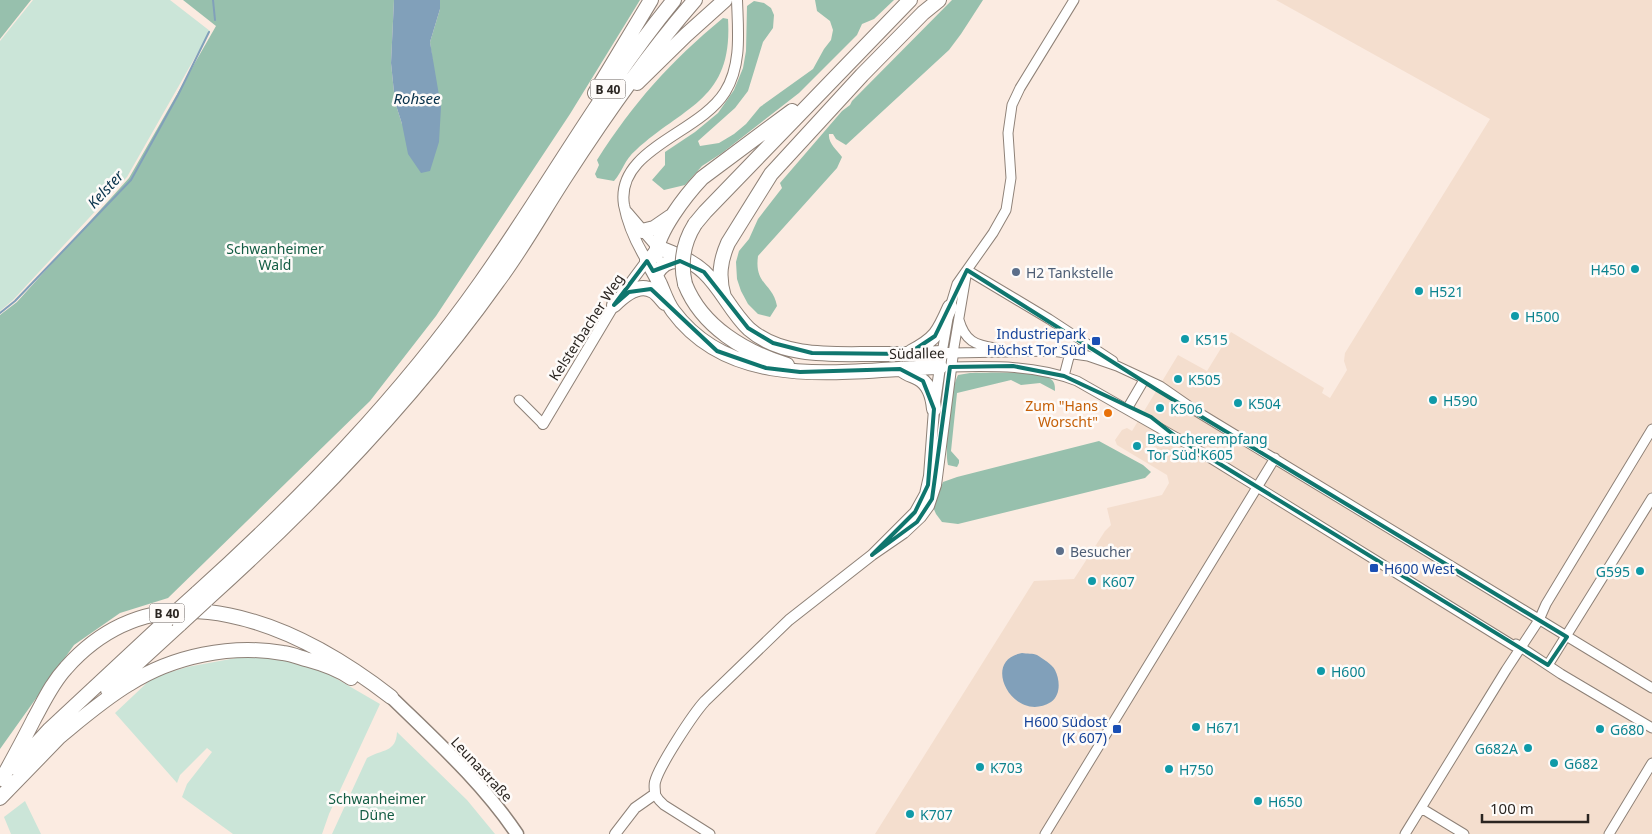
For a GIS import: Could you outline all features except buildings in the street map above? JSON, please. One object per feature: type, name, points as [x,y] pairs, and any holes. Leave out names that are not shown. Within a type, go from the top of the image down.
[{"type":"highway","points":[[605,76],[651,0]]},
{"type":"highway","name":"B 40","points":[[548,182],[566,144],[605,76],[658,0]]},
{"type":"highway","name":"B 40","points":[[1,781],[50,729],[202,596],[345,448],[402,384],[451,324],[477,288],[634,52],[674,0]]},
{"type":"highway","name":"B 40","points":[[202,596],[260,551],[335,477],[382,426],[437,361],[504,273],[608,112],[662,38],[695,0]]},
{"type":"highway","points":[[608,112],[686,35],[725,0]]},
{"type":"highway","points":[[815,372],[764,356],[730,338],[704,315],[692,300],[685,284],[682,256],[689,235],[705,212],[910,0]]},
{"type":"highway","points":[[923,13],[932,0]]},
{"type":"highway","points":[[724,297],[720,270],[724,252],[771,174],[862,75],[923,13],[939,0]]},
{"type":"highway","points":[[658,278],[657,247],[675,213],[702,178],[776,124],[839,73]]},
{"type":"highway","points":[[642,231],[658,225],[675,213]]},
{"type":"highway","name":"Südallee","points":[[657,247],[675,254],[704,272],[736,315],[754,333],[787,348],[826,354],[948,353]]},
{"type":"highway","points":[[648,261],[674,312]]},
{"type":"highway","points":[[658,278],[663,265],[672,261],[691,263]]},
{"type":"highway","points":[[614,305],[630,292],[645,288],[656,293],[708,345],[731,358],[766,368],[815,372]]},
{"type":"highway","points":[[908,354],[932,340],[954,312]]},
{"type":"highway","name":"Südallee","points":[[815,372],[945,367]]},
{"type":"highway","points":[[900,369],[908,375],[923,381],[929,389],[934,409]]},
{"type":"highway","name":"B 40","points":[[1,781],[48,694],[65,669],[89,645],[102,636],[146,616],[198,611],[234,616],[272,628],[309,643],[339,660],[389,700]]},
{"type":"highway","name":"B 40","points":[[0,798],[174,622]]},
{"type":"highway","name":"B 40","points":[[59,737],[102,702],[129,684],[154,670],[204,654],[244,650],[284,653],[321,663],[341,671],[389,700]]},
{"type":"main road","name":"Leunastraße","points":[[389,700],[421,726],[471,777],[511,825]]},
{"type":"street","points":[[648,261],[630,231],[623,195],[624,186],[634,166],[644,156],[701,118],[724,93],[736,64],[737,0]]},
{"type":"street","points":[[872,555],[915,512],[925,494],[930,476],[934,409],[948,353],[957,284],[993,233],[1006,210],[1011,178],[1008,133],[1012,105],[1020,88],[1074,0]]},
{"type":"street","points":[[625,210],[657,247]]},
{"type":"street","name":"Kelsterbacher Weg","points":[[543,424],[614,305],[657,247]]},
{"type":"street","points":[[948,353],[954,312],[967,270]]},
{"type":"street","name":"Südallee","points":[[967,270],[1129,371],[1652,688]]},
{"type":"street","points":[[954,312],[963,332],[972,342],[1012,351],[1013,366]]},
{"type":"street","name":"Südallee","points":[[948,353],[1012,351],[1070,353],[1105,362],[1129,371]]},
{"type":"street","points":[[1064,376],[1070,353]]},
{"type":"street","name":"Südallee","points":[[945,367],[1013,366],[1037,369],[1064,376],[1086,385],[1179,439],[1652,728]]},
{"type":"street","points":[[710,834],[658,800],[654,785],[658,773],[694,715],[705,701],[789,620],[917,522],[932,499],[938,477],[945,367]]},
{"type":"street","points":[[1127,409],[1144,380]]},
{"type":"street","points":[[520,400],[543,424]]},
{"type":"street","points":[[1405,834],[1539,620],[1546,604],[1652,430]]},
{"type":"street","points":[[1045,834],[1275,458]]},
{"type":"street","points":[[1548,665],[1652,498]]},
{"type":"street","points":[[1526,611],[1538,610],[1546,604]]},
{"type":"street","points":[[1608,834],[1652,763]]},
{"type":"street","points":[[615,834],[634,808],[655,794]]},
{"type":"street","points":[[1421,808],[1464,834]]},
{"type":"highlighted area","points":[[647,261],[653,271],[680,261],[704,272],[748,328],[773,343],[812,353],[908,354],[935,336],[967,270],[1157,390],[1567,637],[1548,665],[1179,439],[1151,417],[1064,376],[1013,366],[950,367],[932,499],[917,522],[872,555],[915,512],[928,485],[934,409],[923,381],[900,369],[800,372],[766,368],[717,351],[651,289],[629,292],[614,305]]},
{"type":"shaded area","points":[[1276,0],[1652,0],[1652,834],[875,834],[1034,581],[1074,579],[1105,531],[1111,525],[1107,508],[1162,495],[1169,483],[1167,475],[1117,445],[1115,440],[1122,430],[1127,428],[1132,431],[1178,355],[1207,371],[1231,332],[1324,388],[1322,393],[1330,398],[1347,370],[1344,361],[1345,353],[1490,119]]},
{"type":"green space","points":[[0,0],[31,0],[0,39]]},
{"type":"green space","points":[[33,0],[170,0],[210,31],[127,177],[13,300],[0,311],[0,41]]},
{"type":"green space","name":"Schwanheimer Wald","points":[[183,0],[394,0],[391,63],[395,102],[402,124],[433,65],[430,42],[440,9],[440,0],[640,0],[570,114],[436,316],[370,401],[168,598],[120,613],[74,645],[0,749],[0,315],[17,302],[129,178],[216,26]]},
{"type":"green space","points":[[815,0],[894,0],[874,19],[862,24],[857,35],[799,93],[722,153],[702,166],[685,185],[664,190],[652,180],[665,165],[665,152],[695,132],[718,113],[734,90],[743,68],[746,51],[747,6],[754,1],[764,3],[771,8],[774,15],[773,28],[763,42],[748,91],[735,108],[698,141],[700,146],[719,143],[734,134],[746,124],[760,107],[813,69],[831,40],[833,30],[830,21],[817,11]]},
{"type":"green space","points":[[952,0],[983,0],[949,50],[846,145],[836,139],[833,134],[829,134],[831,143],[842,157],[837,168],[758,256],[759,273],[775,298],[777,306],[770,317],[758,314],[748,304],[741,291],[737,279],[736,262],[739,251],[749,239],[758,219],[782,188],[780,183],[842,111]]},
{"type":"green space","points":[[723,18],[728,19],[727,46],[723,67],[714,84],[688,110],[632,154],[614,181],[597,178],[595,174],[599,165],[597,160],[639,101],[686,51]]},
{"type":"green space","points":[[970,373],[1026,373],[1037,375],[1052,380],[1055,391],[1040,383],[1021,385],[1011,380],[957,393],[951,451],[959,460],[957,467],[948,465],[947,457],[950,406],[958,375]]},
{"type":"green space","points":[[1099,441],[1143,465],[1151,472],[1145,478],[958,524],[942,522],[933,507],[943,482]]},
{"type":"green space","points":[[278,657],[318,668],[380,704],[329,814],[322,834],[233,834],[182,797],[187,784],[212,752],[207,748],[180,775],[177,783],[115,713],[152,678],[187,667],[236,658]]},
{"type":"green space","name":"Schwanheimer Düne","points":[[397,732],[467,800],[495,834],[332,834],[367,758],[391,747],[396,739]]},
{"type":"green space","points":[[25,801],[41,834],[11,834],[4,817]]},
{"type":"water","name":"Rohsee","points":[[394,0],[440,0],[440,9],[430,42],[441,107],[439,142],[430,171],[421,173],[408,154],[395,102],[391,63]]},
{"type":"water","points":[[1022,653],[1037,655],[1054,668],[1059,687],[1057,695],[1051,702],[1037,707],[1025,705],[1014,698],[1007,689],[1003,678],[1003,667],[1009,658]]},
{"type":"waterway","name":"Kelster","points":[[213,0],[215,20]]},
{"type":"waterway","name":"Kelster","points":[[0,313],[15,301],[131,180],[178,95],[209,32]]},
{"type":"place","name":"H450","points":[[1635,269]]},
{"type":"place","name":"H2 Tankstelle","points":[[1016,272]]},
{"type":"place","name":"H521","points":[[1419,291]]},
{"type":"place","name":"H500","points":[[1515,316]]},
{"type":"place","name":"K515","points":[[1185,339]]},
{"type":"place","name":"Industriepark Höchst Tor Süd","points":[[1096,341]]},
{"type":"place","name":"K505","points":[[1178,379]]},
{"type":"place","name":"H590","points":[[1433,400]]},
{"type":"place","name":"K504","points":[[1238,403]]},
{"type":"place","name":"K506","points":[[1160,408]]},
{"type":"place","name":"Zum \"Hans Worscht\"","points":[[1108,413]]},
{"type":"place","name":"Besucherempfang Tor Süd K605","points":[[1137,446]]},
{"type":"place","name":"Besucher","points":[[1060,551]]},
{"type":"place","name":"H600 West","points":[[1374,568]]},
{"type":"place","name":"G595","points":[[1640,571]]},
{"type":"place","name":"K607","points":[[1092,581]]},
{"type":"place","name":"H600","points":[[1321,671]]},
{"type":"place","name":"H671","points":[[1196,727]]},
{"type":"place","name":"H600 Südost (K 607)","points":[[1117,729]]},
{"type":"place","name":"G680","points":[[1600,729]]},
{"type":"place","name":"G682A","points":[[1528,748]]},
{"type":"place","name":"G682","points":[[1554,763]]},
{"type":"place","name":"K703","points":[[980,767]]},
{"type":"place","name":"H750","points":[[1169,769]]},
{"type":"place","name":"H650","points":[[1258,801]]},
{"type":"place","name":"K707","points":[[910,814]]}]
